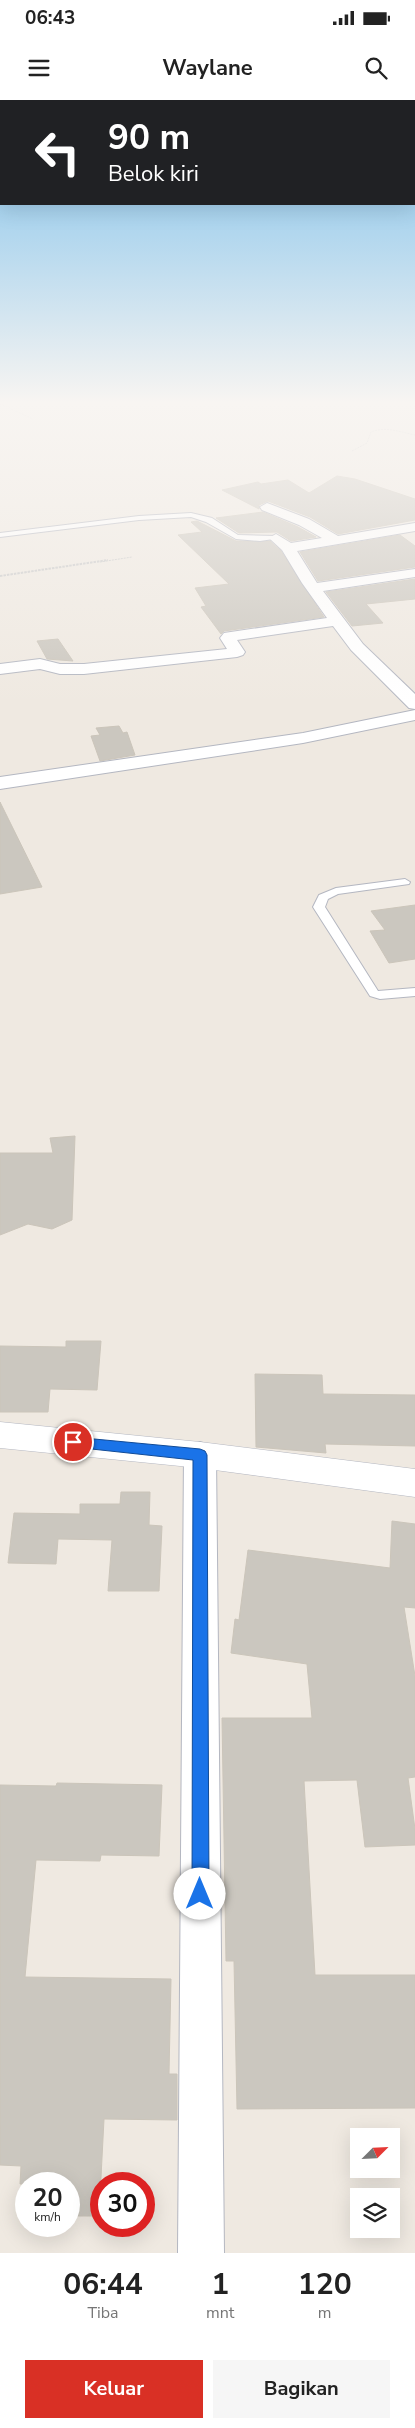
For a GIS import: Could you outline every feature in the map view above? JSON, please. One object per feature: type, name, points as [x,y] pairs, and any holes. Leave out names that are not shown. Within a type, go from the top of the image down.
[{"type":"main road","points":[[0,1435],[200,1455],[415,1484]]},
{"type":"street","points":[[267,507],[304,522],[337,541]]},
{"type":"street","points":[[282,543],[337,541],[415,527]]},
{"type":"street","points":[[282,543],[337,621],[372,663],[415,704]]},
{"type":"street","points":[[314,588],[415,574]]},
{"type":"street","points":[[0,669],[40,664],[60,669],[84,669],[237,652],[228,638],[230,636],[337,621]]},
{"type":"street","points":[[0,783],[303,738],[415,715]]},
{"type":"street","points":[[200,1455],[201,2253]]},
{"type":"lane","points":[[0,534],[139,518],[191,515],[209,520],[236,537],[282,543]]},
{"type":"lane","points":[[405,882],[336,892],[323,897],[319,907],[374,993],[380,995],[415,992]]},
{"type":"path","points":[[0,576],[132,557]]},
{"type":"building","points":[[250,504],[260,504],[259,509]]},
{"type":"building","points":[[277,504],[415,504],[415,520],[338,534],[310,517]]},
{"type":"building","points":[[263,512],[316,537],[291,541],[277,532],[239,533],[216,518]]},
{"type":"building","points":[[197,521],[236,541],[270,541],[281,551],[324,617],[224,631],[221,634],[201,607],[206,606],[195,588],[229,584],[178,535],[202,532],[191,522]]},
{"type":"building","points":[[400,535],[415,546],[415,567],[318,581],[300,552]]},
{"type":"building","points":[[415,579],[415,599],[366,604],[383,623],[352,626],[326,592]]},
{"type":"building","points":[[58,639],[73,661],[47,659],[37,641]]},
{"type":"building","points":[[119,726],[123,733],[127,732],[135,755],[100,761],[91,736],[100,735],[96,728]]},
{"type":"building","points":[[0,802],[42,887],[0,894]]},
{"type":"building","points":[[415,905],[415,959],[389,963],[370,931],[385,930],[371,911]]},
{"type":"building","points":[[75,1136],[72,1220],[52,1229],[28,1224],[0,1235],[0,1153],[53,1153],[50,1138]]},
{"type":"building","points":[[66,1341],[101,1341],[97,1390],[50,1389],[48,1412],[0,1412],[0,1346],[66,1347]]},
{"type":"building","points":[[255,1374],[322,1375],[323,1394],[415,1395],[415,1446],[325,1444],[326,1453],[256,1447]]},
{"type":"building","points":[[121,1492],[150,1492],[149,1525],[162,1526],[159,1591],[108,1591],[112,1540],[58,1539],[56,1564],[8,1563],[14,1513],[80,1514],[80,1504],[120,1504]]},
{"type":"building","points":[[392,1521],[415,1524],[415,1608],[404,1607],[415,1676],[415,1777],[408,1778],[415,1829],[415,1845],[365,1847],[357,1780],[304,1781],[315,1975],[415,1975],[415,2108],[237,2109],[234,1961],[226,1961],[222,1718],[312,1718],[307,1664],[231,1653],[235,1619],[239,1620],[248,1550],[390,1568]]},
{"type":"building","points":[[57,1783],[162,1785],[159,1856],[101,1855],[100,1861],[36,1860],[25,1977],[171,1979],[169,2074],[177,2074],[177,2120],[104,2119],[101,2172],[90,2172],[90,2216],[80,2216],[80,2172],[21,2172],[21,2166],[0,2165],[0,1785],[56,1786]]},
{"type":"route","points":[[73,1442],[200,1455],[200,1894]]}]
